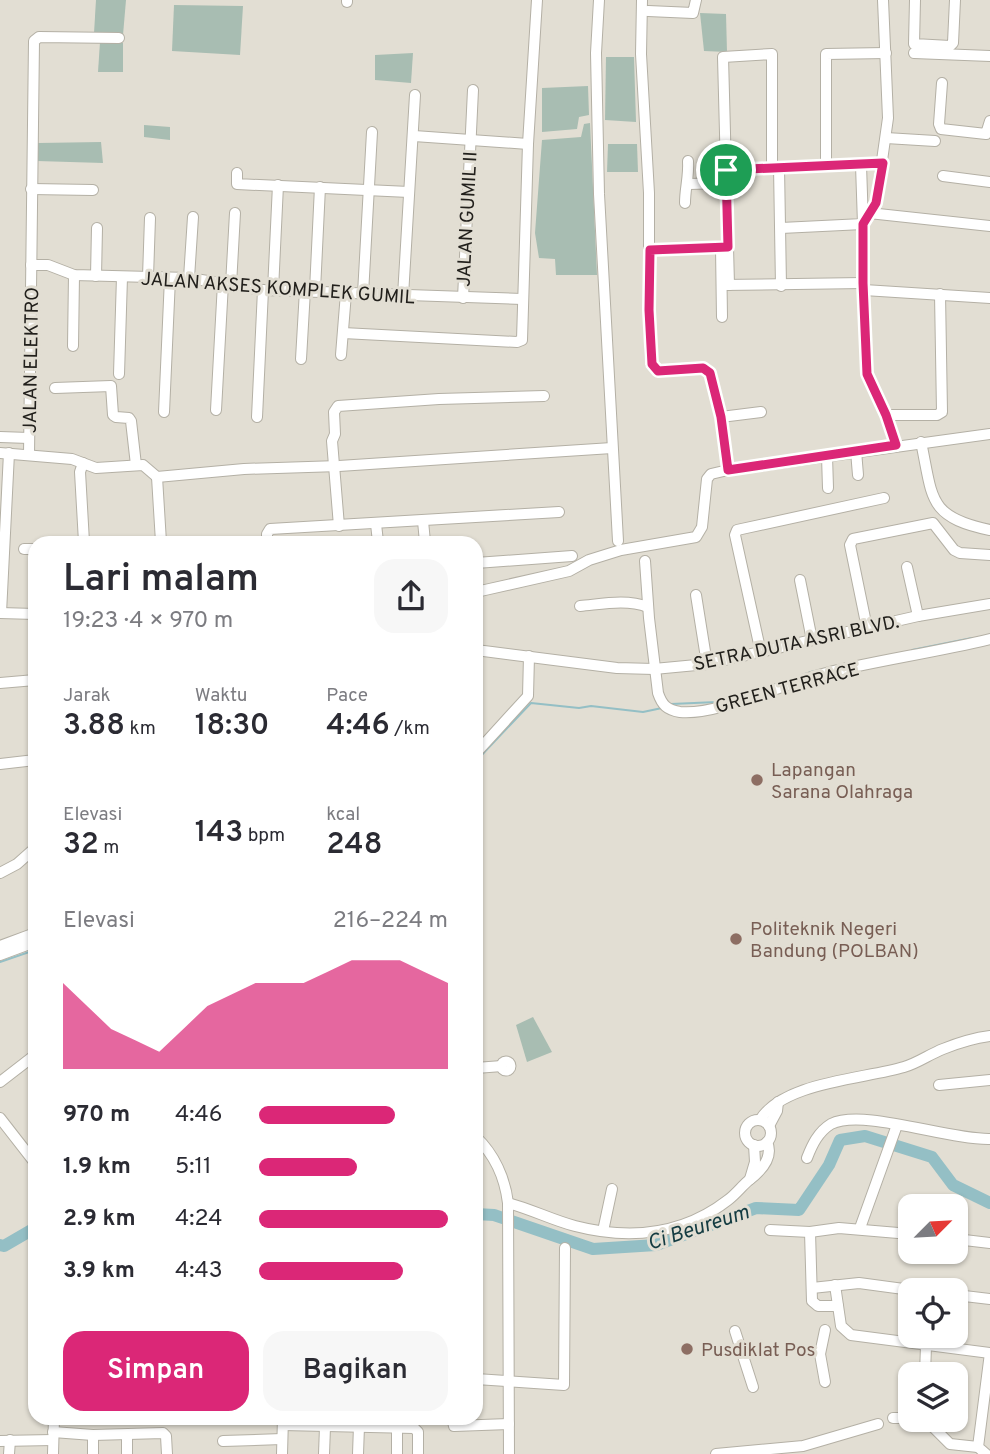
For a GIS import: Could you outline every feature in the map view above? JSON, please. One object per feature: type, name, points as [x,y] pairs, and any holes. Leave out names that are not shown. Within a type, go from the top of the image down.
[{"type":"street","points":[[343,333],[517,342],[522,340],[528,144],[537,0]]},
{"type":"street","points":[[599,0],[596,53],[598,194],[618,541]]},
{"type":"street","points":[[642,0],[641,54],[649,193],[652,364],[662,371],[706,369],[712,377],[728,470]]},
{"type":"street","points":[[648,11],[693,13],[696,0]]},
{"type":"street","points":[[863,224],[876,203],[888,118],[883,0]]},
{"type":"street","points":[[915,0],[915,44],[950,46],[953,43],[955,0]]},
{"type":"street","name":"JALAN ELEKTRO","points":[[29,455],[31,189],[36,38],[119,38]]},
{"type":"street","points":[[914,53],[990,56]]},
{"type":"street","points":[[722,317],[726,183],[723,57],[772,54],[781,228],[781,286]]},
{"type":"street","points":[[826,166],[826,54],[886,54]]},
{"type":"street","points":[[942,83],[940,129],[986,134],[990,121]]},
{"type":"street","name":"JALAN GUMIL II","points":[[463,298],[473,90]]},
{"type":"street","points":[[403,296],[415,95]]},
{"type":"street","points":[[363,294],[372,132]]},
{"type":"street","points":[[414,136],[528,144]]},
{"type":"street","points":[[886,138],[935,141]]},
{"type":"street","points":[[685,203],[685,189],[689,184],[688,162]]},
{"type":"street","points":[[726,170],[883,163]]},
{"type":"street","points":[[861,164],[867,374],[896,445]]},
{"type":"street","points":[[237,173],[237,184],[409,192]]},
{"type":"street","points":[[943,176],[990,182]]},
{"type":"street","points":[[689,184],[726,183]]},
{"type":"street","points":[[257,417],[278,185]]},
{"type":"street","points":[[301,359],[320,187]]},
{"type":"street","points":[[31,189],[93,190]]},
{"type":"street","points":[[216,410],[235,213]]},
{"type":"street","points":[[869,213],[990,226]]},
{"type":"street","points":[[189,278],[193,217]]},
{"type":"street","points":[[148,277],[150,218]]},
{"type":"street","points":[[781,228],[863,224]]},
{"type":"street","points":[[96,276],[97,228]]},
{"type":"street","points":[[650,250],[724,248]]},
{"type":"street","name":"JALAN AKSES KOMPLEK GUMIL","points":[[31,265],[48,265],[74,275],[189,278],[268,290],[522,299]]},
{"type":"street","points":[[73,346],[74,275]]},
{"type":"street","points":[[118,374],[122,277]]},
{"type":"street","points":[[164,412],[170,278]]},
{"type":"street","points":[[725,285],[863,286],[990,298]]},
{"type":"street","points":[[341,355],[345,293]]},
{"type":"street","points":[[886,415],[937,415],[942,412],[940,294]]},
{"type":"street","points":[[55,388],[111,386],[113,415],[129,418],[131,421],[136,465]]},
{"type":"street","points":[[339,526],[336,466],[338,440],[335,434],[334,412],[338,406],[544,396]]},
{"type":"street","points":[[721,417],[761,412]]},
{"type":"street","points":[[483,590],[569,571],[589,560],[621,550],[694,538],[702,527],[708,477],[728,470],[990,433]]},
{"type":"street","points":[[0,437],[29,438]]},
{"type":"street","points":[[920,442],[932,493],[941,512],[965,525],[990,530]]},
{"type":"street","points":[[157,477],[244,469],[336,466],[612,448]]},
{"type":"street","points":[[856,451],[858,475]]},
{"type":"street","points":[[28,614],[1,613],[4,453],[72,459],[96,468],[136,465],[148,468],[157,477],[161,536]]},
{"type":"street","points":[[827,456],[828,488]]},
{"type":"street","points":[[83,463],[80,472],[84,536]]},
{"type":"street","points":[[761,653],[735,535],[737,530],[884,498]]},
{"type":"street","points":[[267,536],[270,529],[559,512]]},
{"type":"street","points":[[423,521],[424,536]]},
{"type":"street","points":[[867,628],[850,545],[853,539],[933,523],[954,550],[960,553],[990,555]]},
{"type":"street","points":[[376,524],[377,536]]},
{"type":"street","points":[[483,562],[572,556]]},
{"type":"street","points":[[645,561],[654,669]]},
{"type":"street","points":[[907,567],[918,616]]},
{"type":"street","points":[[800,580],[812,640]]},
{"type":"street","points":[[696,595],[706,664]]},
{"type":"street","points":[[580,607],[621,602],[648,607]]},
{"type":"street","name":"SETRA DUTA ASRI BLVD.","points":[[483,651],[617,668],[654,669],[706,664],[918,616],[990,604]]},
{"type":"street","name":"GREEN TERRACE","points":[[654,669],[658,693],[666,708],[681,712],[695,711],[724,705],[824,673],[990,639]]},
{"type":"street","points":[[483,745],[528,696],[528,656]]},
{"type":"street","points":[[0,682],[28,680]]},
{"type":"street","points":[[0,764],[28,761]]},
{"type":"street","points":[[0,873],[28,854]]},
{"type":"street","points":[[0,946],[28,936]]},
{"type":"street","points":[[0,955],[28,945]]},
{"type":"street","points":[[765,1123],[771,1106],[778,1102],[820,1086],[906,1067],[943,1049],[990,1036]]},
{"type":"street","points":[[0,1082],[28,1060]]},
{"type":"street","points":[[483,1067],[502,1066]]},
{"type":"street","points":[[939,1085],[990,1080]]},
{"type":"street","points":[[0,1118],[28,1154]]},
{"type":"street","points":[[807,1158],[819,1134],[836,1122],[862,1118],[937,1134],[990,1139]]},
{"type":"street","points":[[765,1123],[751,1122],[745,1131],[748,1141],[754,1145],[767,1142]]},
{"type":"street","points":[[509,1207],[573,1226],[603,1231],[643,1234],[678,1227],[728,1200],[755,1177],[770,1153],[767,1142],[771,1132],[765,1123]]},
{"type":"street","points":[[860,1228],[897,1125]]},
{"type":"street","points":[[750,1180],[755,1162],[754,1145]]},
{"type":"street","points":[[483,1146],[495,1162],[509,1207],[509,1454]]},
{"type":"street","points":[[603,1231],[612,1189]]},
{"type":"street","points":[[771,1230],[810,1232],[860,1228],[898,1233]]},
{"type":"street","points":[[810,1232],[814,1304],[838,1306]]},
{"type":"street","points":[[968,1240],[990,1243]]},
{"type":"street","points":[[483,1379],[564,1385],[565,1248]]},
{"type":"street","points":[[812,1288],[859,1283],[898,1288]]},
{"type":"street","points":[[835,1285],[843,1330],[851,1335],[898,1342]]},
{"type":"street","points":[[968,1296],[990,1299]]},
{"type":"street","points":[[825,1330],[820,1354],[825,1382]]},
{"type":"street","points":[[735,1331],[753,1387]]},
{"type":"street","points":[[938,1432],[950,1444],[982,1451],[990,1353],[944,1348]]},
{"type":"street","points":[[893,1418],[898,1418]]},
{"type":"street","points":[[483,1425],[509,1424]]},
{"type":"street","points":[[716,1454],[803,1446],[878,1424]]},
{"type":"street","points":[[53,1454],[54,1425]]},
{"type":"street","points":[[282,1454],[283,1425]]},
{"type":"street","points":[[311,1425],[417,1429],[418,1454]]},
{"type":"street","points":[[454,1425],[482,1425]]},
{"type":"street","points":[[358,1454],[359,1426]]},
{"type":"street","points":[[324,1454],[325,1427]]},
{"type":"street","points":[[397,1428],[397,1454]]},
{"type":"street","points":[[9,1454],[5,1441],[53,1436],[163,1433],[166,1435],[167,1454]]},
{"type":"street","points":[[127,1434],[127,1454]]},
{"type":"street","points":[[93,1435],[93,1454]]},
{"type":"street","points":[[223,1441],[282,1439]]},
{"type":"green space","points":[[96,0],[126,0],[123,35],[94,33]]},
{"type":"green space","points":[[174,5],[243,6],[240,55],[172,51]]},
{"type":"green space","points":[[700,13],[726,14],[727,52],[704,51]]},
{"type":"green space","points":[[100,42],[123,43],[123,72],[98,72]]},
{"type":"green space","points":[[413,53],[411,83],[375,80],[375,55]]},
{"type":"green space","points":[[606,57],[634,57],[636,122],[605,120]]},
{"type":"green space","points":[[588,86],[589,115],[579,117],[577,129],[542,132],[542,88]]},
{"type":"green space","points":[[590,123],[597,275],[556,275],[555,259],[539,258],[535,233],[542,140],[581,137],[584,124]]},
{"type":"green space","points":[[144,125],[170,127],[170,140],[144,137]]},
{"type":"green space","points":[[101,142],[103,163],[37,161],[38,143]]},
{"type":"green space","points":[[608,144],[637,144],[638,172],[607,172]]},
{"type":"green space","points":[[533,1017],[552,1052],[527,1062],[516,1025]]},
{"type":"waterway","points":[[912,650],[972,638]]},
{"type":"waterway","points":[[671,704],[717,702],[735,698],[814,671]]},
{"type":"waterway","points":[[483,754],[531,703],[643,712],[662,708]]},
{"type":"waterway","points":[[0,962],[28,952]]},
{"type":"waterway","name":"Ci Beureum","points":[[483,1214],[494,1215],[593,1249],[656,1245],[756,1208],[799,1210],[829,1165],[840,1140],[865,1136],[932,1157],[953,1185],[990,1203]]},
{"type":"waterway","name":"Ci Beureum","points":[[0,1245],[4,1246],[28,1232]]},
{"type":"place","name":"Lapangan Sarana Olahraga","points":[[757,780]]},
{"type":"place","name":"Politeknik Negeri Bandung (POLBAN)","points":[[736,939]]},
{"type":"place","name":"Pusdiklat Pos","points":[[687,1349]]},
{"type":"route","points":[[883,163],[876,203],[863,224],[867,374],[896,445],[728,470],[721,417],[710,373],[703,368],[658,371],[653,367],[649,310],[650,250],[728,247],[726,170],[883,163]]}]
